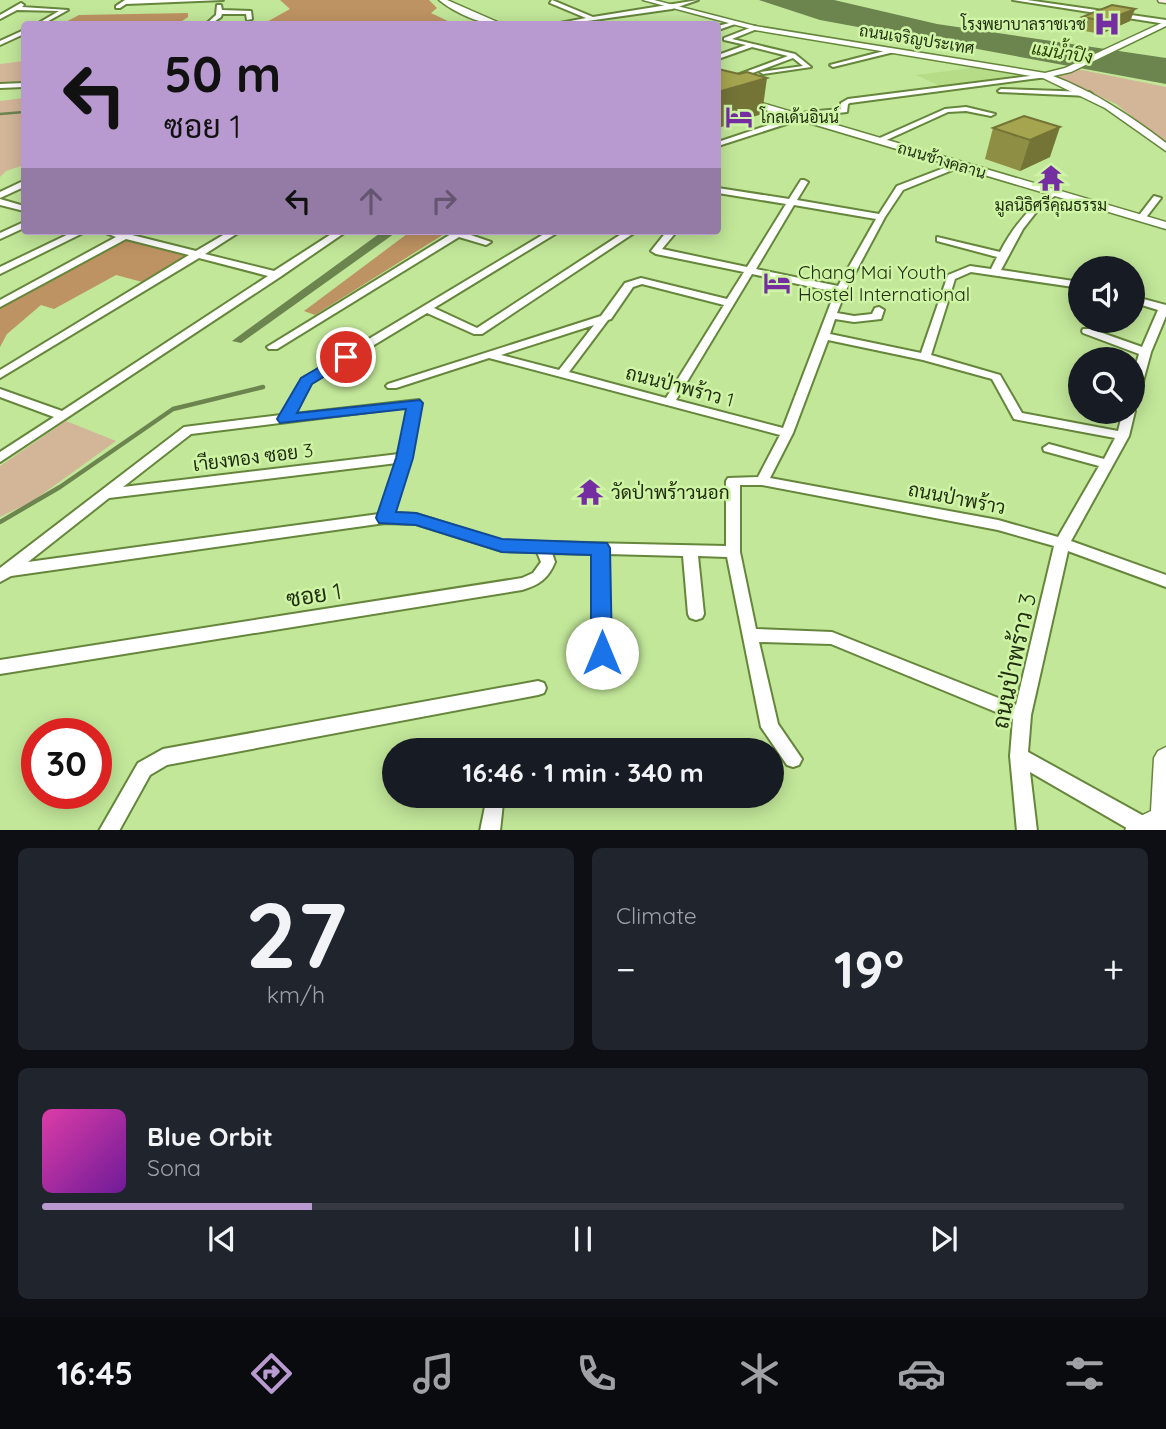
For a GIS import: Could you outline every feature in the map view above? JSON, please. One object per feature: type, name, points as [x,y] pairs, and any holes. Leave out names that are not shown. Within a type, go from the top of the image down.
[{"type":"street","points":[[0,17],[31,0]]},
{"type":"street","points":[[118,7],[125,2],[221,0],[219,16],[212,21]]},
{"type":"street","points":[[442,1],[453,0]]},
{"type":"street","name":"ถนนเจริญประเทศ","points":[[646,0],[755,28],[1045,76],[1090,94],[1166,148]]},
{"type":"street","points":[[581,21],[695,0]]},
{"type":"street","points":[[1016,0],[1166,22]]},
{"type":"street","points":[[442,1],[490,21]]},
{"type":"street","points":[[552,2],[593,19]]},
{"type":"street","points":[[16,8],[65,9],[45,21]]},
{"type":"street","points":[[219,12],[249,12],[249,19]]},
{"type":"street","points":[[559,15],[573,21]]},
{"type":"street","points":[[721,143],[799,117],[845,111],[844,103],[848,100],[1045,76],[1068,70],[1166,22]]},
{"type":"street","points":[[721,27],[735,23]]},
{"type":"street","points":[[741,75],[808,67],[793,55],[726,39],[755,28]]},
{"type":"street","points":[[0,43],[21,34]]},
{"type":"street","points":[[0,36],[16,36]]},
{"type":"street","points":[[721,56],[752,45]]},
{"type":"street","points":[[833,65],[892,51]]},
{"type":"street","points":[[721,83],[793,55]]},
{"type":"street","points":[[0,86],[21,85]]},
{"type":"street","points":[[1001,91],[1090,94]]},
{"type":"street","name":"ถนนช้างคลาน","points":[[721,94],[1166,226]]},
{"type":"street","points":[[877,141],[947,110],[966,109],[990,114]]},
{"type":"street","points":[[762,481],[787,433],[841,290],[880,217],[900,188],[957,165]]},
{"type":"street","points":[[670,401],[804,182]]},
{"type":"street","points":[[0,195],[21,185]]},
{"type":"street","points":[[721,190],[880,217]]},
{"type":"street","points":[[995,272],[1013,234],[1033,208],[1054,193]]},
{"type":"street","points":[[1141,218],[1157,198]]},
{"type":"street","points":[[0,202],[21,207]]},
{"type":"street","points":[[0,236],[21,226]]},
{"type":"street","points":[[0,264],[59,235]]},
{"type":"street","points":[[0,271],[74,235]]},
{"type":"street","points":[[0,304],[126,235]]},
{"type":"street","points":[[137,235],[277,275]]},
{"type":"street","points":[[0,375],[229,235]]},
{"type":"street","points":[[0,458],[336,235]]},
{"type":"street","points":[[273,347],[455,235]]},
{"type":"street","points":[[468,235],[486,242]]},
{"type":"street","points":[[285,419],[306,381],[548,235]]},
{"type":"street","points":[[425,308],[478,332],[626,235]]},
{"type":"street","points":[[669,235],[656,251],[841,290]]},
{"type":"street","points":[[940,239],[1002,255]]},
{"type":"street","points":[[925,357],[951,277],[970,269],[1068,283]]},
{"type":"street","points":[[563,373],[629,285],[641,281],[730,303]]},
{"type":"street","points":[[1145,303],[1165,308],[1145,352]]},
{"type":"street","points":[[832,315],[846,320],[858,320],[877,317],[879,310]]},
{"type":"street","points":[[392,386],[607,317]]},
{"type":"street","points":[[1093,333],[1131,347]]},
{"type":"street","points":[[824,336],[925,357],[996,377],[1018,416],[1123,436]]},
{"type":"street","name":"ถนนป่าพร้าว 1","points":[[489,355],[787,433]]},
{"type":"street","points":[[0,393],[63,416]]},
{"type":"street","points":[[0,585],[5,573],[188,430],[415,403],[405,458],[385,518]]},
{"type":"street","name":"ถนนป่าพร้าว 3","points":[[1027,830],[1019,756],[1022,715],[1062,542],[1123,436],[1126,424]]},
{"type":"street","points":[[1049,448],[1107,464]]},
{"type":"street","name":"เาียงทอง ซอย 3","points":[[106,494],[405,458]]},
{"type":"street","name":"ถนนป่าพร้าว","points":[[733,552],[733,481],[762,481],[998,525],[1062,542],[1166,581]]},
{"type":"street","points":[[5,573],[385,518],[416,519],[502,545],[733,552],[748,635],[770,727],[793,759]]},
{"type":"street","name":"ซอย 1","points":[[0,667],[522,584],[535,581],[544,574],[548,562],[542,546]]},
{"type":"street","points":[[600,548],[602,653]]},
{"type":"street","points":[[690,551],[696,614]]},
{"type":"street","points":[[748,635],[832,638],[1022,715]]},
{"type":"street","points":[[109,830],[144,769],[163,757],[538,688]]},
{"type":"street","points":[[1019,756],[1151,827],[1166,758]]},
{"type":"street","points":[[490,830],[493,808]]},
{"type":"shaded area","points":[[280,0],[429,0],[437,8],[431,13],[448,21],[268,21],[290,9]]},
{"type":"shaded area","points":[[188,13],[188,17],[182,21],[68,21],[79,15]]},
{"type":"shaded area","points":[[21,61],[21,83],[0,85],[0,64]]},
{"type":"shaded area","points":[[979,67],[1030,76],[942,87],[916,75]]},
{"type":"shaded area","points":[[1077,69],[1166,87],[1166,143],[1116,104],[1057,77]]},
{"type":"shaded area","points":[[21,98],[21,166],[6,171],[0,177],[0,101]]},
{"type":"shaded area","points":[[406,235],[443,235],[315,315],[304,311]]},
{"type":"shaded area","points":[[126,239],[192,254],[146,283],[116,275],[54,309],[41,305],[7,334],[0,347],[0,307]]},
{"type":"shaded area","points":[[66,421],[116,441],[33,501],[0,517],[0,466]]},
{"type":"water","name":"แม่น้ำปิง","points":[[759,0],[834,0],[937,24],[1166,58],[1166,84],[820,20]]},
{"type":"water","points":[[378,235],[392,235],[241,343],[232,341]]},
{"type":"building","points":[[1112,5],[1135,9],[1105,21],[1082,17]]},
{"type":"building","points":[[721,70],[739,74],[747,72],[767,78],[721,91]]},
{"type":"building","points":[[1024,116],[1060,127],[1030,140],[993,128]]},
{"type":"waterway","points":[[0,114],[21,112]]},
{"type":"waterway","points":[[0,522],[60,487],[173,409],[263,387]]},
{"type":"place","name":"โรงพยาบาลราชเวช","points":[[1107,24]]},
{"type":"place","name":"โกลเด้นอินน์","points":[[739,117]]},
{"type":"place","name":"มูลนิธิศรีคุณธรรม","points":[[1051,178]]},
{"type":"place","name":"Chang Mai Youth Hostel International","points":[[777,283]]},
{"type":"place","name":"วัดป่าพร้าวนอก","points":[[590,492]]},
{"type":"route","points":[[346,357],[306,381],[285,419],[415,403],[405,458],[385,518],[416,519],[502,545],[600,548],[602,653]]}]
